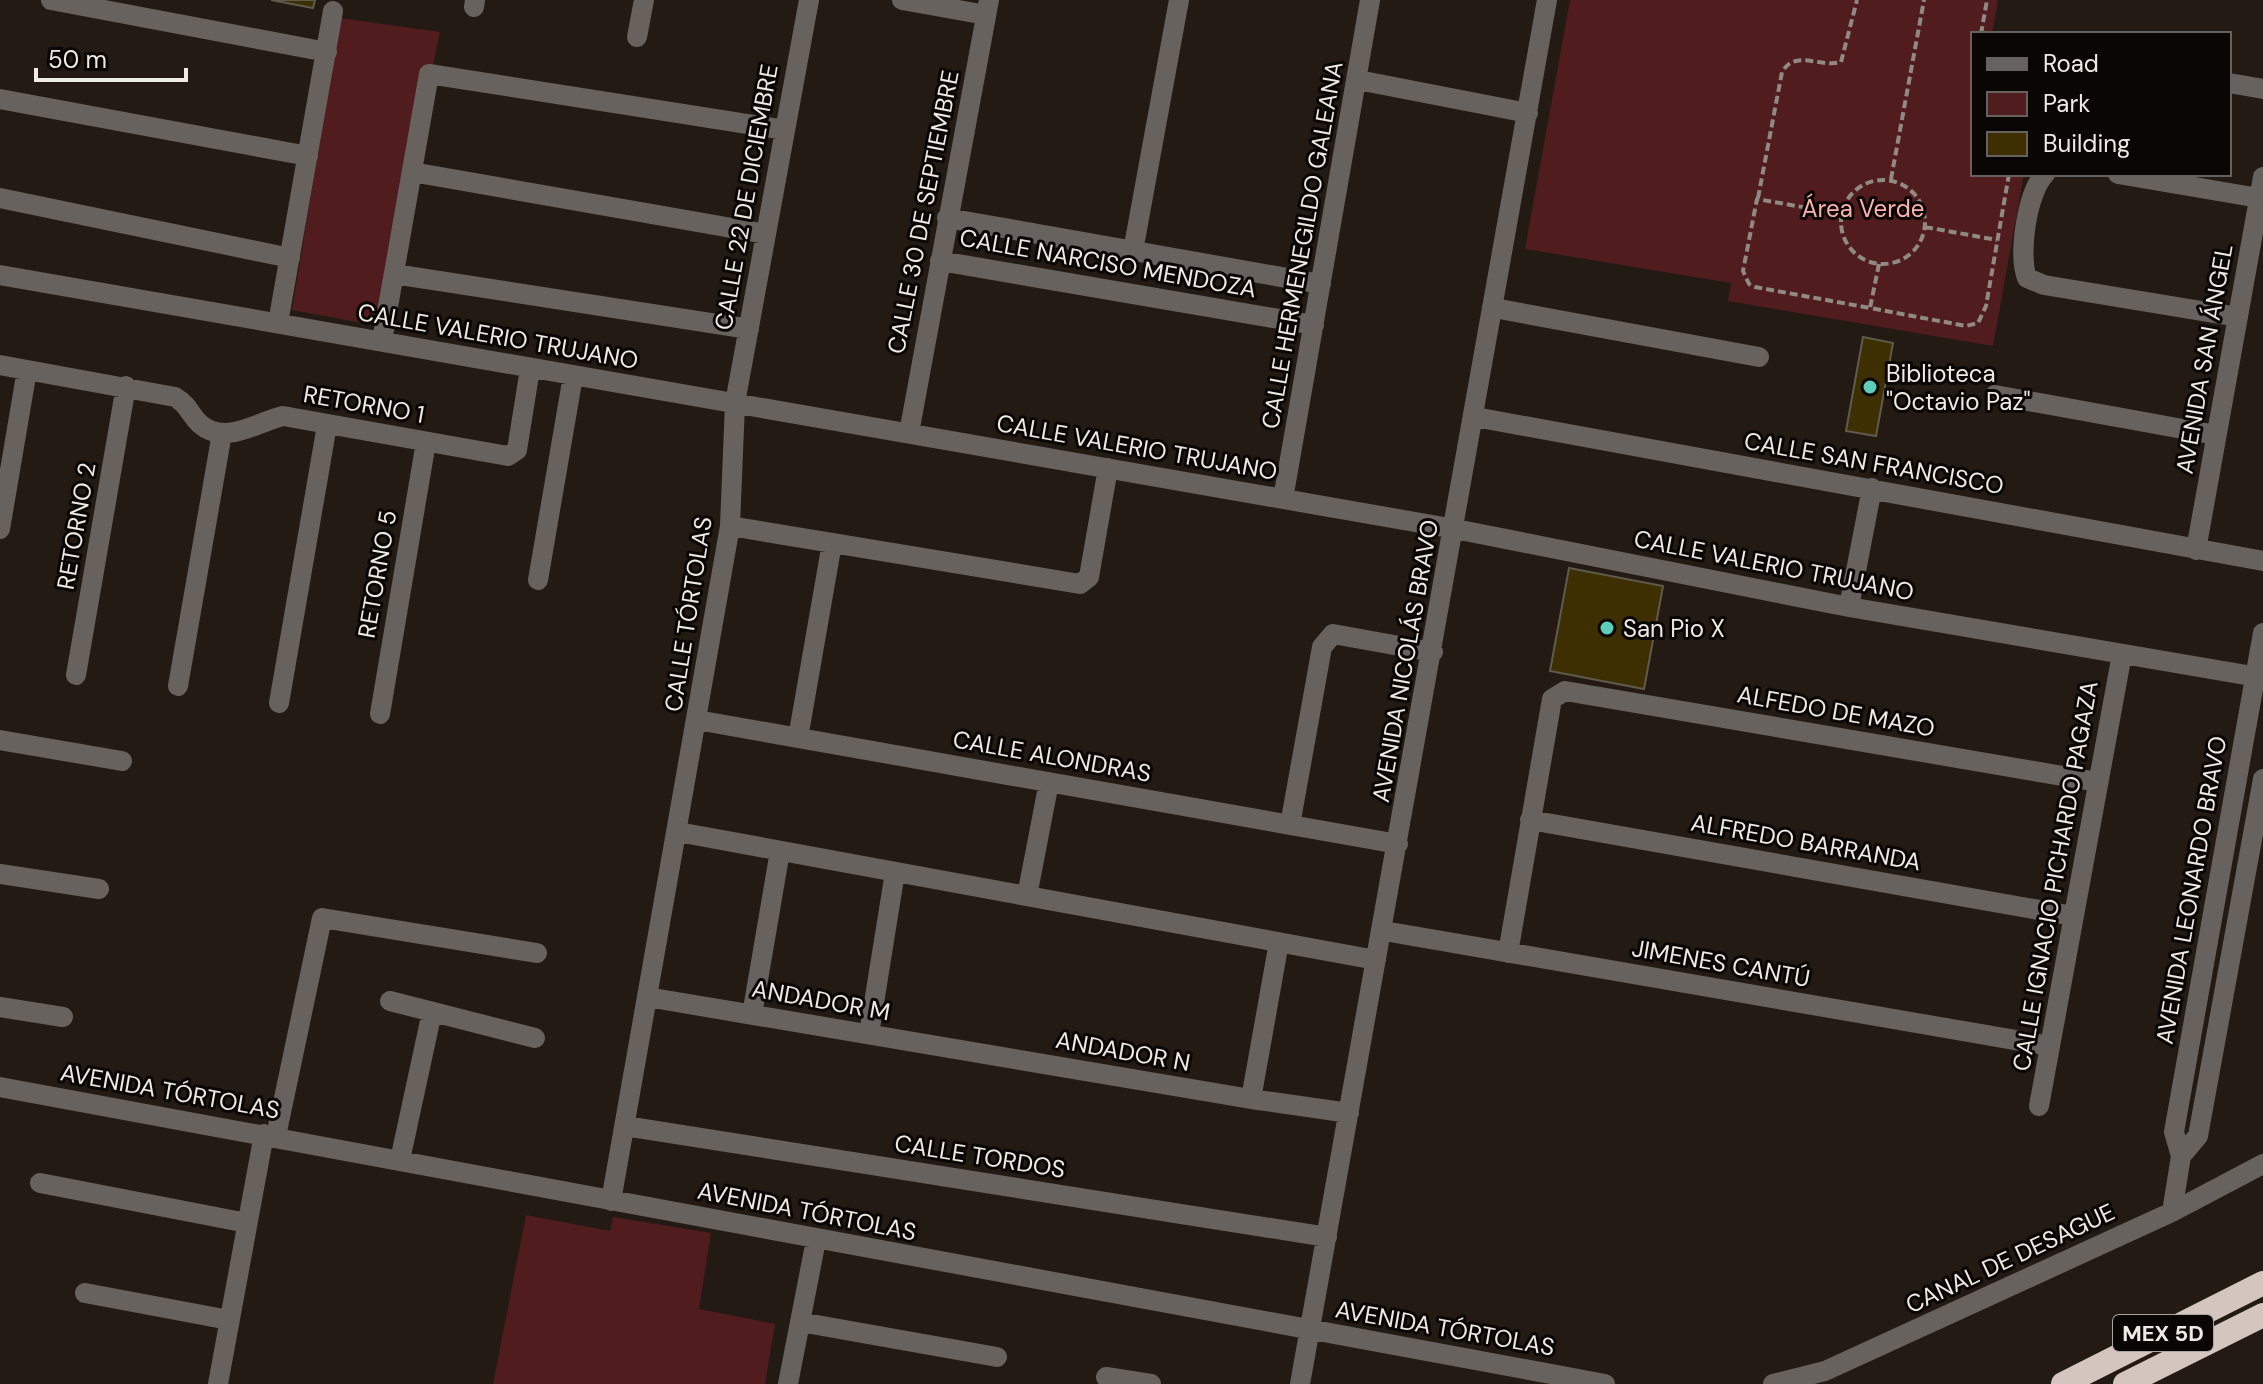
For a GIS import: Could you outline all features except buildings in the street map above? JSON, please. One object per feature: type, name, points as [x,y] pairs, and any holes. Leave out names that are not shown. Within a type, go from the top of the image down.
[{"type":"highway","name":"MEX 5D","points":[[2063,1384],[2263,1283]]},
{"type":"highway","name":"MEX 5D","points":[[2125,1384],[2263,1315]]},
{"type":"street","points":[[51,0],[327,52]]},
{"type":"street","points":[[637,37],[644,0]]},
{"type":"street","name":"CALLE 22 DE DICIEMBRE","points":[[735,403],[809,0]]},
{"type":"street","points":[[902,0],[988,7]]},
{"type":"street","points":[[1133,251],[1179,0]]},
{"type":"street","name":"CALLE HERMENEGILDO GALEANA","points":[[1283,499],[1370,0]]},
{"type":"street","name":"AVENIDA NICOLÁS BRAVO","points":[[1300,1384],[1376,960],[1384,931],[1547,0]]},
{"type":"street","name":"CALLE 30 DE SEPTIEMBRE","points":[[909,433],[988,7]]},
{"type":"street","points":[[278,323],[333,11]]},
{"type":"street","points":[[382,341],[429,74],[785,130]]},
{"type":"street","points":[[1358,80],[1528,113]]},
{"type":"street","points":[[2231,83],[2263,89]]},
{"type":"street","points":[[0,99],[308,156]]},
{"type":"street","points":[[412,172],[766,234]]},
{"type":"street","points":[[2043,176],[2035,184],[2021,262],[2027,278],[2044,285],[2238,317]]},
{"type":"street","points":[[2138,176],[2261,188]]},
{"type":"street","name":"AVENIDA SAN ÁNGEL","points":[[2196,550],[2261,188]]},
{"type":"street","points":[[0,198],[290,258]]},
{"type":"street","name":"CALLE NARCISO MENDOZA","points":[[947,218],[1321,284]]},
{"type":"street","name":"CALLE NARCISO MENDOZA","points":[[940,261],[1314,325]]},
{"type":"street","points":[[394,274],[749,329]]},
{"type":"street","name":"CALLE VALERIO TRUJANO","points":[[0,275],[1455,529],[1849,607],[2259,677]]},
{"type":"street","points":[[1494,308],[1759,357]]},
{"type":"street","points":[[0,365],[175,397],[189,406],[200,424],[222,433],[178,686]]},
{"type":"street","name":"RETORNO 1","points":[[222,433],[242,432],[262,421],[283,416],[508,456],[517,450],[530,369]]},
{"type":"street","points":[[0,529],[27,370]]},
{"type":"street","points":[[538,580],[573,376]]},
{"type":"street","name":"RETORNO 2","points":[[76,675],[126,386]]},
{"type":"street","points":[[1995,395],[2216,435]]},
{"type":"street","name":"CALLE TÓRTOLAS","points":[[611,1201],[730,526],[735,403]]},
{"type":"street","name":"CALLE SAN FRANCISCO","points":[[1475,417],[2263,561]]},
{"type":"street","points":[[279,703],[327,425]]},
{"type":"street","name":"RETORNO 5","points":[[380,714],[426,442]]},
{"type":"street","points":[[730,526],[1080,584],[1089,577],[1108,468]]},
{"type":"street","points":[[1849,607],[1872,488]]},
{"type":"street","points":[[798,738],[832,543]]},
{"type":"street","name":"AVENIDA LEONARDO BRAVO","points":[[2172,1212],[2181,1156],[2174,1132],[2259,677],[2263,633]]},
{"type":"street","points":[[1290,825],[1322,647],[1333,634],[1433,652]]},
{"type":"street","name":"CALLE IGNACIO PICHARDO PAGAZA","points":[[2039,1106],[2122,654]]},
{"type":"street","name":"ALFEDO DE MAZO","points":[[1530,820],[1552,699],[1565,691],[2098,782]]},
{"type":"street","name":"CALLE ALONDRAS","points":[[697,720],[1398,844]]},
{"type":"street","points":[[0,740],[122,761]]},
{"type":"street","name":"AVENIDA LEONARDO BRAVO","points":[[2181,1156],[2198,1136],[2263,779]]},
{"type":"street","points":[[1027,896],[1049,782]]},
{"type":"street","points":[[1508,953],[1530,820]]},
{"type":"street","name":"ALFREDO BARRANDA","points":[[1530,820],[2073,916]]},
{"type":"street","points":[[678,832],[1376,960]]},
{"type":"street","points":[[752,1015],[780,851]]},
{"type":"street","points":[[869,1034],[895,872]]},
{"type":"street","points":[[0,874],[99,889]]},
{"type":"street","points":[[218,1384],[247,1223],[322,918],[537,953]]},
{"type":"street","name":"JIMENES CANTÚ","points":[[1384,931],[2050,1046]]},
{"type":"street","points":[[1279,942],[1251,1099],[1349,1113]]},
{"type":"street","name":"ANDADOR M","points":[[647,997],[986,1054]]},
{"type":"street","points":[[390,1001],[535,1038]]},
{"type":"street","points":[[0,1007],[63,1017]]},
{"type":"street","points":[[400,1160],[432,1012]]},
{"type":"street","name":"ANDADOR N","points":[[986,1054],[1251,1099]]},
{"type":"street","name":"AVENIDA TÓRTOLAS","points":[[0,1087],[1605,1384]]},
{"type":"street","name":"CALLE TORDOS","points":[[625,1126],[1327,1237]]},
{"type":"street","name":"CANAL DE DESAGUE","points":[[1773,1384],[1825,1371],[2172,1212],[2263,1164]]},
{"type":"street","points":[[40,1183],[247,1223]]},
{"type":"street","points":[[788,1384],[816,1240]]},
{"type":"street","points":[[85,1293],[229,1320]]},
{"type":"street","points":[[800,1322],[997,1357]]},
{"type":"street","points":[[1106,1377],[1151,1384]]},
{"type":"path","points":[[1857,0],[1841,62],[1796,60],[1786,64],[1782,72],[1743,271],[1749,284],[1966,326],[1978,323],[1986,306],[2009,176]]},
{"type":"path","points":[[1891,179],[1924,0]]},
{"type":"path","points":[[1981,32],[1987,0]]},
{"type":"path","points":[[1891,179],[1916,194],[1923,206],[1925,227],[1919,245],[1910,255],[1899,261],[1879,264],[1860,257],[1850,248],[1843,235],[1842,214],[1851,193],[1863,184],[1891,179]]},
{"type":"path","points":[[1757,199],[1842,214]]},
{"type":"path","points":[[1925,227],[1998,240]]},
{"type":"path","points":[[1870,308],[1879,264]]},
{"type":"green space","name":"Área Verde","points":[[1570,0],[1998,0],[1992,32],[1971,32],[1971,176],[2024,176],[1993,346],[1728,301],[1731,283],[1525,249]]},
{"type":"green space","points":[[340,18],[440,32],[378,326],[292,310]]},
{"type":"green space","points":[[526,1215],[610,1231],[613,1217],[711,1233],[699,1309],[775,1324],[765,1384],[493,1384]]},
{"type":"place","name":"Biblioteca \"Octavio Paz\"","points":[[1870,387]]},
{"type":"place","name":"San Pio X","points":[[1607,628]]}]
